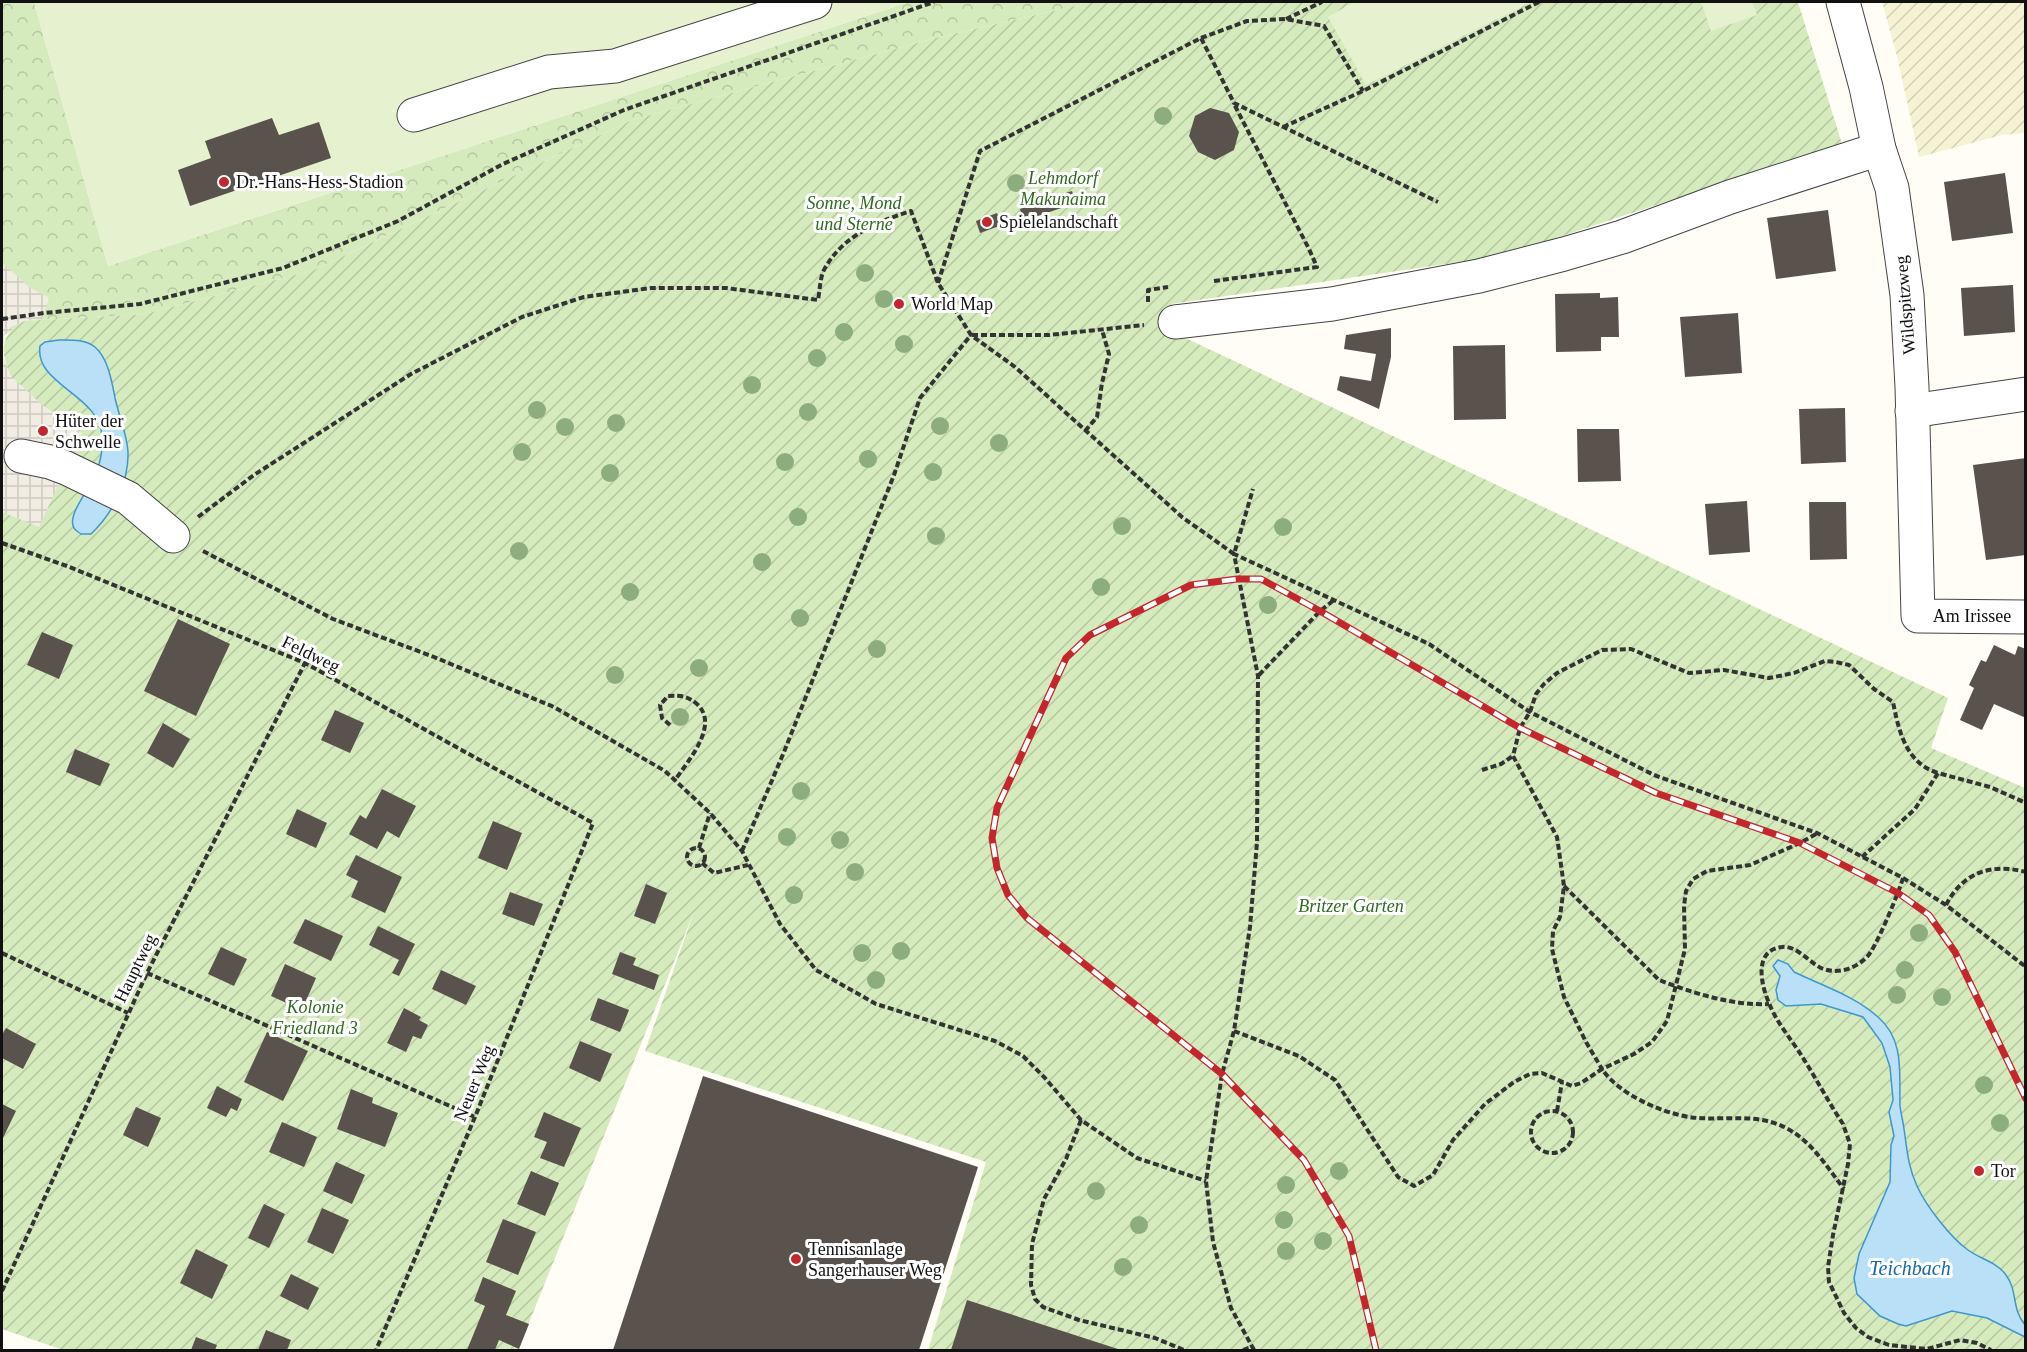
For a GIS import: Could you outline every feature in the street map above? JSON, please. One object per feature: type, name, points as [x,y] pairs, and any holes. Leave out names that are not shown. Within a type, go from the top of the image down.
[{"type":"street","points":[[414,115],[549,72],[615,66],[816,2]]},
{"type":"street","name":"Wildspitzweg","points":[[1843,2],[1866,87],[1879,149],[1892,188],[1906,295],[1918,616]]},
{"type":"street","points":[[1175,322],[1332,304],[1479,276],[1622,237],[1730,197],[1879,149]]},
{"type":"street","points":[[1912,411],[2025,394]]},
{"type":"street","points":[[21,456],[50,462],[128,498],[173,536]]},
{"type":"street","name":"Am Irissee","points":[[1918,616],[2025,617]]},
{"type":"path","points":[[2,320],[44,313],[140,304],[282,268],[398,221],[503,164],[624,110],[934,2]]},
{"type":"path","points":[[1285,20],[1322,2]]},
{"type":"path","points":[[1282,127],[1363,91],[1539,2]]},
{"type":"path","points":[[938,284],[980,151],[1201,38],[1247,21],[1285,20],[1324,26],[1363,91]]},
{"type":"path","points":[[1201,38],[1309,249]]},
{"type":"path","points":[[1234,104],[1438,202]]},
{"type":"path","points":[[1206,1181],[1137,1158],[1081,1120],[1023,1056],[995,1041],[876,1004],[816,970],[780,924],[742,851],[710,813],[665,771],[554,707],[434,657],[333,619],[173,536],[254,475],[411,374],[522,317],[584,297],[651,288],[726,288],[818,300],[824,269],[847,241],[878,222],[911,211],[938,284],[971,335],[1015,367],[1182,517],[1234,554],[1429,644],[1530,712],[1654,775],[1817,833],[1903,878],[1946,905],[2025,967]]},
{"type":"path","points":[[971,335],[1049,335],[1175,322]]},
{"type":"path","points":[[1085,431],[1097,417],[1109,354],[1102,330]]},
{"type":"path","points":[[742,851],[784,752],[894,475],[920,398],[971,335]]},
{"type":"path","points":[[1243,1350],[1253,1349],[1231,1308],[1213,1242],[1206,1181],[1222,1074],[1234,1030],[1250,927],[1257,842],[1258,676],[1234,554],[1253,489]]},
{"type":"path","name":"Feldweg","points":[[2,543],[68,566],[305,663],[593,823]]},
{"type":"path","points":[[1258,676],[1320,611],[1334,600]]},
{"type":"path","points":[[1482,770],[1501,764],[1513,756],[1520,728],[1530,712],[1536,694],[1557,673],[1602,650],[1631,649],[1689,673],[1724,670],[1769,678],[1794,673],[1825,661],[1849,666],[1874,689],[1893,702],[1897,724],[1913,758],[1926,769],[1990,787],[2025,803]]},
{"type":"path","name":"Hauptweg","points":[[2,1291],[147,973],[305,663]]},
{"type":"path","points":[[670,725],[662,718],[660,705],[668,696],[682,694],[702,709],[706,724],[699,742],[675,780]]},
{"type":"path","points":[[1513,756],[1557,837],[1564,886],[1560,917],[1553,931],[1552,949],[1556,972],[1564,997],[1586,1042],[1609,1080],[1625,1092],[1662,1109],[1696,1118],[1740,1117],[1788,1128],[1814,1149],[1844,1189]]},
{"type":"path","points":[[1862,857],[1915,809],[1938,773]]},
{"type":"path","points":[[699,848],[710,813]]},
{"type":"path","name":"Neuer Weg","points":[[376,1350],[475,1117],[593,823]]},
{"type":"path","points":[[1234,1030],[1299,1056],[1335,1080],[1398,1177],[1414,1186],[1433,1175],[1453,1140],[1485,1104],[1506,1088],[1530,1074],[1542,1073],[1572,1086],[1634,1054],[1652,1042],[1667,1021],[1676,987],[1684,949],[1686,891],[1693,879],[1707,871],[1750,865],[1817,833]]},
{"type":"path","points":[[699,848],[705,855],[702,863],[694,866],[687,858],[691,850],[699,848]]},
{"type":"path","points":[[702,863],[714,873],[748,865]]},
{"type":"path","points":[[1946,905],[1953,891],[1977,873],[2004,868],[2025,872]]},
{"type":"path","points":[[1903,878],[1868,956],[1853,967],[1842,971],[1823,969],[1790,947],[1781,946],[1770,950],[1762,960],[1761,973],[1769,1004],[1843,1124],[1850,1144],[1844,1189],[1828,1267],[1829,1282],[1844,1313],[1856,1328],[1868,1337],[1889,1345],[1927,1349],[1960,1340],[1977,1343],[1991,1350]]},
{"type":"path","points":[[1564,886],[1659,980],[1676,987],[1750,1005],[1769,1004]]},
{"type":"path","points":[[2,953],[128,1013]]},
{"type":"path","points":[[147,973],[475,1117]]},
{"type":"path","points":[[1557,1112],[1562,1082]]},
{"type":"path","points":[[1557,1112],[1564,1114],[1572,1125],[1573,1139],[1564,1150],[1551,1154],[1544,1152],[1533,1143],[1531,1136],[1533,1122],[1543,1113],[1557,1112]]},
{"type":"path","points":[[1081,1120],[1066,1159],[1044,1199],[1032,1244],[1031,1285],[1035,1299],[1043,1307],[1079,1320],[1155,1338],[1184,1350]]},
{"type":"shaded area","points":[[1882,2],[2025,2],[2025,133],[2002,135],[1919,157],[1897,56]]},
{"type":"shaded area","points":[[2,263],[29,287],[49,298],[42,319],[24,321],[11,327],[4,336],[2,353]]},
{"type":"shaded area","points":[[2,354],[10,375],[41,404],[82,433],[39,527],[2,512]]},
{"type":"green space","points":[[2,2],[34,2],[108,266],[909,2],[1092,2],[939,37],[632,120],[314,270],[145,314],[24,321],[4,336],[2,353]]},
{"type":"green space","name":"Dr.-Hans-Hess-Stadion","points":[[34,2],[909,2],[108,266]]},
{"type":"green space","name":"Britzer Garten","points":[[1092,2],[1798,2],[1842,144],[1501,256],[1171,304],[1177,334],[1948,698],[1931,748],[2025,788],[2025,1350],[928,1350],[986,1162],[645,1051],[694,912],[518,1350],[63,1350],[2,1329],[2,392],[10,375],[4,344],[10,332],[24,321],[145,314],[314,270],[632,120],[939,37]]},
{"type":"green space","points":[[1354,2],[1531,2],[1366,85],[1328,17]]},
{"type":"green space","points":[[1701,2],[1752,2],[1757,15],[1711,31]]},
{"type":"water","points":[[78,340],[87,343],[95,347],[103,357],[125,432],[128,452],[126,475],[118,497],[106,517],[91,534],[81,534],[74,529],[72,522],[76,508],[96,474],[101,456],[102,437],[99,423],[91,411],[47,371],[41,359],[40,346],[45,342]]},
{"type":"water","name":"Teichbach","points":[[1778,960],[1788,964],[1794,972],[1859,1003],[1887,1026],[1897,1047],[1900,1070],[1900,1109],[1910,1165],[1917,1186],[1933,1212],[1954,1238],[1968,1250],[1998,1267],[2006,1275],[2012,1287],[2018,1312],[2025,1325],[2025,1337],[1987,1318],[1952,1311],[1906,1326],[1898,1324],[1880,1316],[1857,1294],[1854,1278],[1859,1254],[1890,1182],[1891,1145],[1894,1136],[1889,1112],[1893,1100],[1890,1067],[1882,1043],[1863,1017],[1821,1004],[1786,1006],[1778,1000],[1776,990],[1780,976],[1773,966]]},
{"type":"building","points":[[1210,108],[1229,113],[1239,132],[1234,150],[1215,160],[1198,152],[1189,136],[1195,116]]},
{"type":"building","points":[[272,118],[279,135],[319,122],[331,158],[190,206],[178,170],[211,158],[205,141]]},
{"type":"building","points":[[2005,173],[2013,233],[1952,241],[1944,182]]},
{"type":"building","points":[[1072,191],[1076,203],[1023,221],[1020,209]]},
{"type":"building","points":[[1828,210],[1836,271],[1776,279],[1767,218]]},
{"type":"building","points":[[997,213],[1002,225],[980,233],[976,221]]},
{"type":"building","points":[[2013,285],[2015,332],[1964,336],[1961,288]]},
{"type":"building","points":[[1600,293],[1600,298],[1618,297],[1619,337],[1601,337],[1601,351],[1556,352],[1555,294]]},
{"type":"building","points":[[1738,313],[1742,373],[1685,377],[1680,317]]},
{"type":"building","points":[[1391,328],[1391,357],[1379,409],[1337,390],[1340,376],[1371,381],[1376,354],[1344,349],[1346,335]]},
{"type":"building","points":[[1505,345],[1506,419],[1454,420],[1453,346]]},
{"type":"building","points":[[1845,408],[1846,462],[1801,464],[1799,409]]},
{"type":"building","points":[[1577,429],[1619,429],[1621,481],[1578,482]]},
{"type":"building","points":[[2026,458],[2026,555],[1986,560],[1973,465]]},
{"type":"building","points":[[1747,501],[1750,552],[1709,555],[1705,504]]},
{"type":"building","points":[[1809,502],[1846,502],[1847,559],[1810,560]]},
{"type":"building","points":[[178,619],[230,644],[196,716],[144,691]]},
{"type":"building","points":[[42,632],[73,645],[59,679],[27,665]]},
{"type":"building","points":[[1994,645],[2015,655],[2018,646],[2026,649],[2026,718],[1994,704],[1982,730],[1960,720],[1974,688],[1969,685],[1981,660],[1986,662]]},
{"type":"building","points":[[335,710],[364,723],[350,753],[321,740]]},
{"type":"building","points":[[163,723],[190,739],[173,768],[147,753]]},
{"type":"building","points":[[75,749],[110,764],[100,786],[66,772]]},
{"type":"building","points":[[382,789],[416,806],[399,838],[387,831],[377,849],[349,834],[360,815],[366,819]]},
{"type":"building","points":[[297,809],[327,823],[316,848],[286,834]]},
{"type":"building","points":[[493,821],[522,833],[507,870],[478,858]]},
{"type":"building","points":[[356,855],[402,877],[385,913],[351,897],[358,881],[346,875]]},
{"type":"building","points":[[646,884],[667,893],[655,924],[634,916]]},
{"type":"building","points":[[510,892],[543,904],[534,926],[502,914]]},
{"type":"building","points":[[305,919],[343,936],[331,961],[293,943]]},
{"type":"building","points":[[378,926],[415,944],[399,976],[392,973],[399,960],[369,945]]},
{"type":"building","points":[[221,947],[247,959],[234,986],[208,974]]},
{"type":"building","points":[[620,952],[636,958],[633,965],[659,975],[654,990],[612,974]]},
{"type":"building","points":[[285,964],[316,978],[302,1010],[271,996]]},
{"type":"building","points":[[441,970],[476,986],[466,1005],[432,989]]},
{"type":"building","points":[[598,998],[629,1010],[620,1032],[590,1020]]},
{"type":"building","points":[[404,1008],[421,1017],[419,1020],[428,1025],[421,1039],[413,1036],[406,1052],[387,1043]]},
{"type":"building","points":[[6,1028],[36,1044],[23,1069],[2,1058],[2,1035]]},
{"type":"building","points":[[267,1032],[308,1051],[283,1101],[244,1082]]},
{"type":"building","points":[[580,1041],[612,1054],[600,1082],[569,1068]]},
{"type":"building","name":"Tennisanlage Sangerhauser Weg","points":[[703,1076],[978,1167],[919,1350],[613,1350]]},
{"type":"building","points":[[217,1086],[242,1099],[237,1111],[231,1108],[226,1117],[207,1108]]},
{"type":"building","points":[[351,1089],[373,1098],[372,1103],[398,1113],[385,1147],[337,1129]]},
{"type":"building","points":[[2,1104],[16,1111],[2,1140]]},
{"type":"building","points":[[136,1107],[161,1118],[148,1147],[123,1135]]},
{"type":"building","points":[[544,1112],[581,1128],[564,1167],[540,1158],[547,1142],[534,1137]]},
{"type":"building","points":[[282,1122],[317,1137],[304,1167],[269,1152]]},
{"type":"building","points":[[336,1162],[365,1175],[352,1204],[323,1191]]},
{"type":"building","points":[[531,1171],[559,1183],[545,1216],[517,1204]]},
{"type":"building","points":[[264,1204],[285,1214],[269,1248],[248,1238]]},
{"type":"building","points":[[322,1208],[349,1220],[333,1254],[307,1242]]},
{"type":"building","points":[[503,1219],[536,1232],[518,1275],[486,1262]]},
{"type":"building","points":[[196,1249],[228,1265],[212,1299],[180,1283]]},
{"type":"building","points":[[291,1274],[319,1288],[308,1310],[280,1296]]},
{"type":"building","points":[[483,1277],[516,1291],[506,1315],[529,1324],[519,1349],[499,1340],[495,1350],[467,1350],[485,1306],[474,1301]]},
{"type":"building","points":[[967,1300],[1121,1350],[951,1350]]},
{"type":"building","points":[[266,1330],[291,1340],[287,1350],[258,1350]]},
{"type":"building","points":[[196,1337],[217,1345],[215,1350],[191,1350]]},
{"type":"railway","points":[[1376,1350],[1349,1236],[1304,1160],[1222,1074],[1027,918],[1008,895],[997,868],[992,838],[997,808],[1066,658],[1090,635],[1191,585],[1237,579],[1261,579],[1520,728],[1656,793],[1800,843],[1898,893],[1929,915],[1955,952],[2026,1099]]},
{"type":"place","name":"Dr.-Hans-Hess-Stadion","points":[[224,182]]},
{"type":"place","name":"Spielelandschaft","points":[[987,222]]},
{"type":"place","name":"World Map","points":[[899,304]]},
{"type":"place","name":"Hüter der Schwelle","points":[[43,431]]},
{"type":"place","name":"Tor","points":[[1979,1171]]},
{"type":"place","name":"Tennisanlage Sangerhauser Weg","points":[[796,1259]]},
{"type":"park label","name":"Lehmdorf Makunaima","points":[[1063,188]]},
{"type":"park label","name":"Sonne, Mond und Sterne","points":[[854,213]]},
{"type":"park label","name":"Kolonie Friedland 3","points":[[315,1017]]}]
